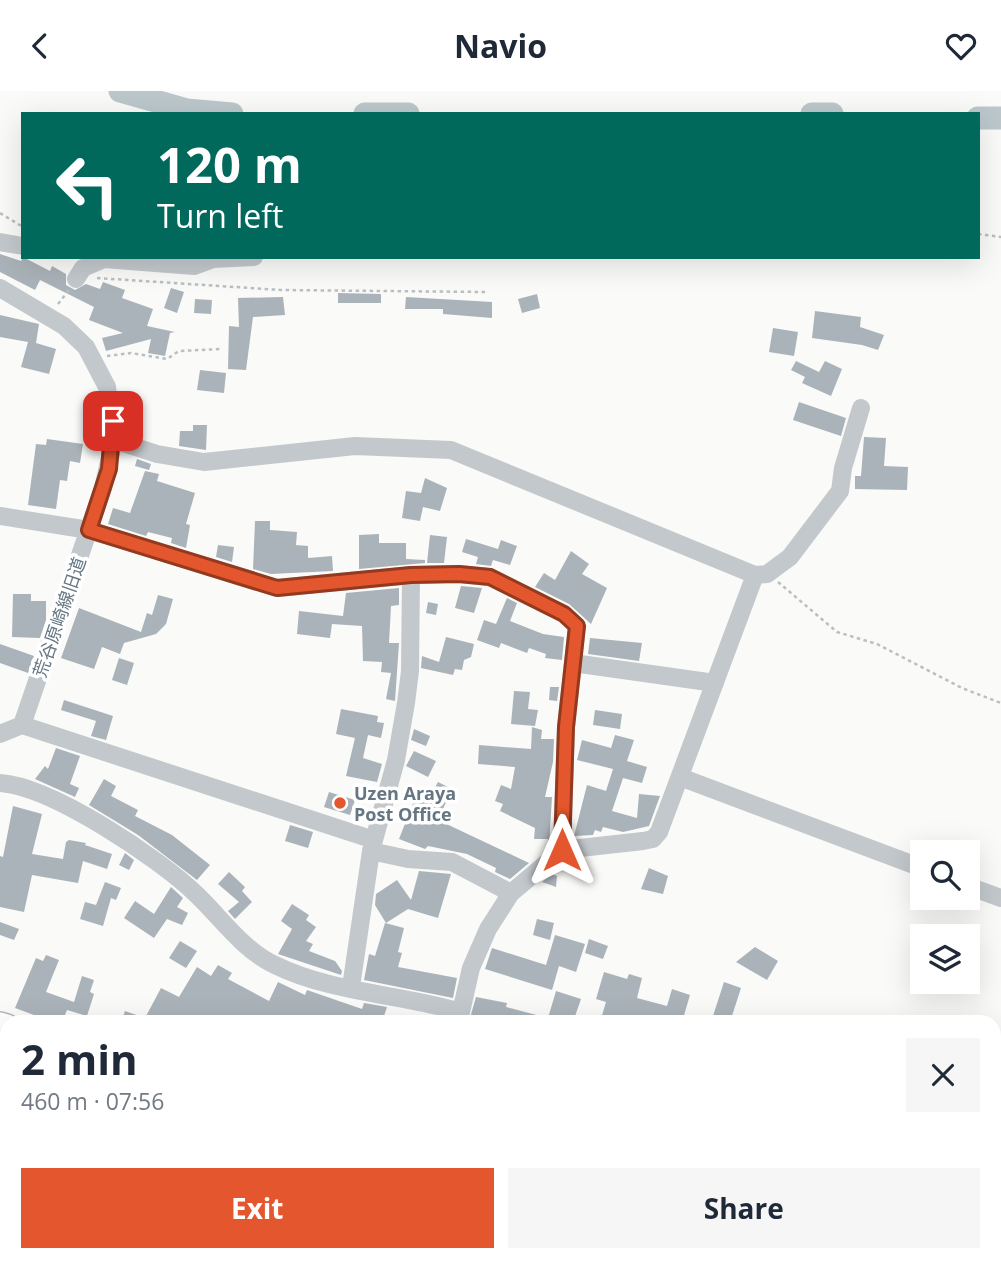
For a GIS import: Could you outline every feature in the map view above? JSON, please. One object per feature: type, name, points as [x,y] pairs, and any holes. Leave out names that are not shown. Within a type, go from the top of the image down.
[{"type":"street","points":[[0,242],[21,246]]},
{"type":"street","points":[[76,279],[83,268],[96,259]]},
{"type":"street","points":[[109,259],[194,266],[227,259]]},
{"type":"street","name":"荒谷原崎線旧道","points":[[0,288],[75,334],[95,361],[107,387],[114,439],[109,469],[22,725]]},
{"type":"street","points":[[464,1015],[471,968],[488,929],[511,893],[562,850],[653,839],[659,832],[715,684],[761,574],[790,557],[840,491],[843,468],[861,408]]},
{"type":"street","points":[[114,439],[157,454],[204,462],[355,446],[451,450],[761,574]]},
{"type":"street","points":[[0,516],[89,530],[277,588],[411,575],[459,574],[490,577],[564,614],[577,626],[566,727],[562,850]]},
{"type":"street","points":[[351,987],[373,845],[396,760],[406,702],[410,671],[411,575]]},
{"type":"street","points":[[573,663],[715,684]]},
{"type":"street","points":[[0,734],[22,725],[408,859],[452,862],[511,893]]},
{"type":"street","points":[[680,777],[910,864]]},
{"type":"street","points":[[0,783],[16,784],[67,807],[159,862],[196,894],[250,950],[276,966],[449,1015]]},
{"type":"street","points":[[980,890],[1001,898]]},
{"type":"path","points":[[0,213],[21,226]]},
{"type":"path","points":[[980,234],[1001,237]]},
{"type":"path","points":[[50,317],[76,279],[85,277],[281,290],[485,292]]},
{"type":"path","points":[[95,361],[113,353],[167,359],[179,351],[222,349]]},
{"type":"path","points":[[761,574],[837,632],[877,644],[962,688],[1001,703]]},
{"type":"building","points":[[0,254],[21,261],[27,259],[50,271],[52,266],[66,274],[66,285],[75,290],[86,284],[100,289],[103,282],[125,290],[122,298],[153,309],[147,326],[175,332],[170,333],[165,356],[148,353],[151,339],[106,351],[102,338],[123,333],[89,320],[94,307],[40,280],[35,290],[0,272]]},
{"type":"building","points":[[171,288],[184,292],[177,313],[164,308]]},
{"type":"building","points":[[338,293],[381,294],[381,303],[338,303]]},
{"type":"building","points":[[537,294],[540,308],[522,313],[518,299]]},
{"type":"building","points":[[283,297],[285,315],[253,317],[246,370],[228,369],[229,326],[239,327],[238,298]]},
{"type":"building","points":[[406,297],[492,302],[492,318],[443,314],[443,309],[405,309]]},
{"type":"building","points":[[195,299],[212,300],[211,314],[194,313]]},
{"type":"building","points":[[815,311],[861,317],[860,327],[884,335],[878,350],[812,338]]},
{"type":"building","points":[[0,315],[39,324],[36,343],[56,349],[49,374],[21,367],[28,342],[0,337]]},
{"type":"building","points":[[773,328],[798,332],[794,356],[769,352]]},
{"type":"building","points":[[796,361],[819,372],[825,361],[842,369],[831,396],[802,383],[805,377],[791,370]]},
{"type":"building","points":[[200,370],[226,373],[224,393],[197,390]]},
{"type":"building","points":[[799,402],[846,418],[841,436],[793,420]]},
{"type":"building","points":[[193,425],[207,425],[206,450],[179,446],[180,431],[193,431]]},
{"type":"building","points":[[864,437],[886,438],[884,466],[908,467],[907,490],[855,489],[855,476],[861,476]]},
{"type":"building","points":[[47,439],[83,444],[80,463],[70,461],[67,481],[60,480],[56,509],[28,505],[36,444],[46,445]]},
{"type":"building","points":[[137,459],[151,464],[149,470],[135,466]]},
{"type":"building","points":[[145,471],[159,474],[157,481],[195,493],[186,524],[190,525],[186,548],[171,543],[172,538],[148,532],[146,536],[108,524],[113,508],[130,513]]},
{"type":"building","points":[[425,478],[447,488],[440,511],[423,507],[420,521],[402,518],[406,491],[421,493]]},
{"type":"building","points":[[255,521],[270,521],[270,530],[297,532],[296,545],[308,546],[308,558],[332,556],[333,571],[271,574],[253,569]]},
{"type":"building","points":[[379,534],[379,543],[406,543],[406,559],[425,560],[425,563],[359,569],[359,535]]},
{"type":"building","points":[[430,535],[447,537],[444,563],[427,563]]},
{"type":"building","points":[[466,539],[498,549],[501,540],[517,546],[510,565],[493,560],[491,566],[476,564],[478,557],[462,552]]},
{"type":"building","points":[[218,545],[234,547],[232,562],[216,557]]},
{"type":"building","points":[[571,551],[589,564],[582,574],[607,588],[591,624],[569,604],[535,587],[544,573],[555,580]]},
{"type":"building","points":[[461,586],[482,588],[474,613],[455,608]]},
{"type":"building","points":[[399,588],[399,605],[391,606],[389,643],[399,643],[395,701],[386,699],[391,673],[381,672],[382,662],[363,661],[362,626],[332,624],[330,638],[297,634],[299,611],[343,616],[346,593]]},
{"type":"building","points":[[13,594],[31,594],[31,601],[46,601],[46,620],[40,638],[12,637]]},
{"type":"building","points":[[158,595],[173,599],[166,624],[156,634],[124,643],[120,654],[102,647],[94,669],[61,658],[79,608],[141,632],[147,613],[152,615]]},
{"type":"building","points":[[507,598],[517,603],[510,621],[543,634],[564,637],[562,660],[545,658],[546,654],[529,648],[527,653],[501,643],[499,648],[477,640],[484,620],[496,624]]},
{"type":"building","points":[[428,602],[438,604],[436,615],[426,613]]},
{"type":"building","points":[[446,637],[474,644],[471,657],[464,660],[462,670],[455,669],[453,675],[421,668],[422,656],[439,662]]},
{"type":"building","points":[[590,638],[642,643],[639,661],[588,654]]},
{"type":"building","points":[[0,644],[34,656],[28,673],[0,663]]},
{"type":"building","points":[[119,658],[134,663],[127,685],[112,680]]},
{"type":"building","points":[[550,687],[559,687],[557,701],[549,700]]},
{"type":"building","points":[[514,691],[530,692],[528,709],[538,710],[535,726],[511,724]]},
{"type":"building","points":[[64,700],[113,716],[106,740],[91,736],[96,721],[61,710]]},
{"type":"building","points":[[341,709],[378,716],[377,722],[384,723],[381,738],[368,735],[363,758],[382,764],[377,782],[346,776],[355,738],[336,734]]},
{"type":"building","points":[[595,710],[622,714],[620,729],[593,725]]},
{"type":"building","points":[[532,727],[542,730],[541,739],[554,739],[553,762],[545,797],[552,797],[549,846],[548,839],[534,839],[535,828],[500,811],[503,804],[495,801],[501,785],[511,789],[515,767],[478,764],[479,745],[531,749]]},
{"type":"building","points":[[414,729],[430,736],[426,746],[411,740]]},
{"type":"building","points":[[615,735],[634,740],[627,761],[647,767],[642,783],[623,778],[612,811],[637,818],[639,794],[660,796],[649,826],[623,832],[603,827],[601,832],[595,830],[593,835],[574,836],[587,785],[606,791],[613,769],[577,760],[582,740],[611,748]]},
{"type":"building","points":[[56,748],[80,756],[70,784],[79,788],[75,797],[35,779],[45,766],[48,769]]},
{"type":"building","points":[[414,751],[436,761],[428,777],[406,766]]},
{"type":"building","points":[[104,779],[116,786],[111,796],[138,810],[135,816],[172,835],[210,865],[197,880],[138,835],[89,805]]},
{"type":"building","points":[[438,782],[452,789],[438,820],[529,863],[510,879],[495,872],[496,868],[467,854],[428,846],[425,849],[399,839],[415,798],[426,803]]},
{"type":"building","points":[[329,792],[355,800],[350,815],[324,807]]},
{"type":"building","points":[[13,806],[42,814],[32,854],[63,859],[66,842],[69,840],[86,843],[85,845],[112,854],[107,869],[83,861],[78,883],[32,875],[24,912],[0,907],[0,856],[3,857]]},
{"type":"building","points":[[290,825],[313,832],[308,848],[285,841]]},
{"type":"building","points":[[125,853],[134,860],[129,870],[119,865]]},
{"type":"building","points":[[649,868],[668,876],[663,894],[641,889]]},
{"type":"building","points":[[419,871],[451,874],[438,918],[408,909],[386,923],[375,905],[376,894],[397,880],[411,900]]},
{"type":"building","points":[[229,872],[245,887],[242,891],[252,902],[235,919],[228,911],[239,902],[218,884]]},
{"type":"building","points":[[552,874],[557,876],[556,887],[542,882]]},
{"type":"building","points":[[105,882],[121,888],[116,900],[111,898],[103,926],[80,919],[85,902],[96,905]]},
{"type":"building","points":[[171,887],[183,898],[177,907],[188,913],[182,925],[167,919],[154,938],[124,918],[135,901],[154,914]]},
{"type":"building","points":[[292,904],[309,915],[306,920],[316,927],[306,941],[313,944],[309,951],[335,961],[342,971],[341,975],[278,954],[292,929],[281,921]]},
{"type":"building","points":[[537,919],[554,923],[550,940],[533,935]]},
{"type":"building","points":[[0,922],[19,929],[14,940],[0,935]]},
{"type":"building","points":[[385,923],[404,928],[398,952],[402,953],[398,967],[457,978],[453,998],[364,980],[369,954],[375,956]]},
{"type":"building","points":[[555,935],[585,944],[576,972],[559,966],[552,990],[485,969],[492,948],[546,965]]},
{"type":"building","points":[[589,939],[608,946],[603,959],[585,953]]},
{"type":"building","points":[[180,941],[197,951],[186,968],[169,958]]},
{"type":"building","points":[[755,947],[778,961],[767,980],[736,962]]},
{"type":"building","points":[[46,955],[59,960],[46,992],[74,1002],[82,976],[94,980],[90,992],[94,994],[87,1015],[67,1010],[65,1015],[34,1015],[15,1008],[36,958],[43,961]]},
{"type":"building","points":[[218,965],[232,973],[228,979],[269,1001],[278,982],[305,995],[307,990],[362,1009],[364,1003],[387,1007],[384,1015],[147,1015],[161,988],[179,997],[197,967],[211,976]]},
{"type":"building","points":[[604,972],[627,979],[629,974],[642,978],[637,998],[667,1006],[672,989],[690,995],[684,1015],[602,1015],[606,1002],[596,999]]},
{"type":"building","points":[[724,982],[741,988],[732,1015],[713,1015]]},
{"type":"building","points":[[556,991],[581,999],[575,1015],[549,1015]]},
{"type":"building","points":[[476,997],[507,1003],[506,1007],[537,1015],[471,1015]]},
{"type":"waterway","points":[[120,91],[187,110],[210,112]]},
{"type":"waterway","points":[[980,118],[1001,118]]},
{"type":"place","name":"Uzen Araya Post Office","points":[[340,803]]},
{"type":"route","points":[[113,421],[114,439],[109,469],[89,530],[277,588],[411,575],[459,574],[490,577],[507,583],[564,614],[577,626],[566,727],[562,850]]}]
